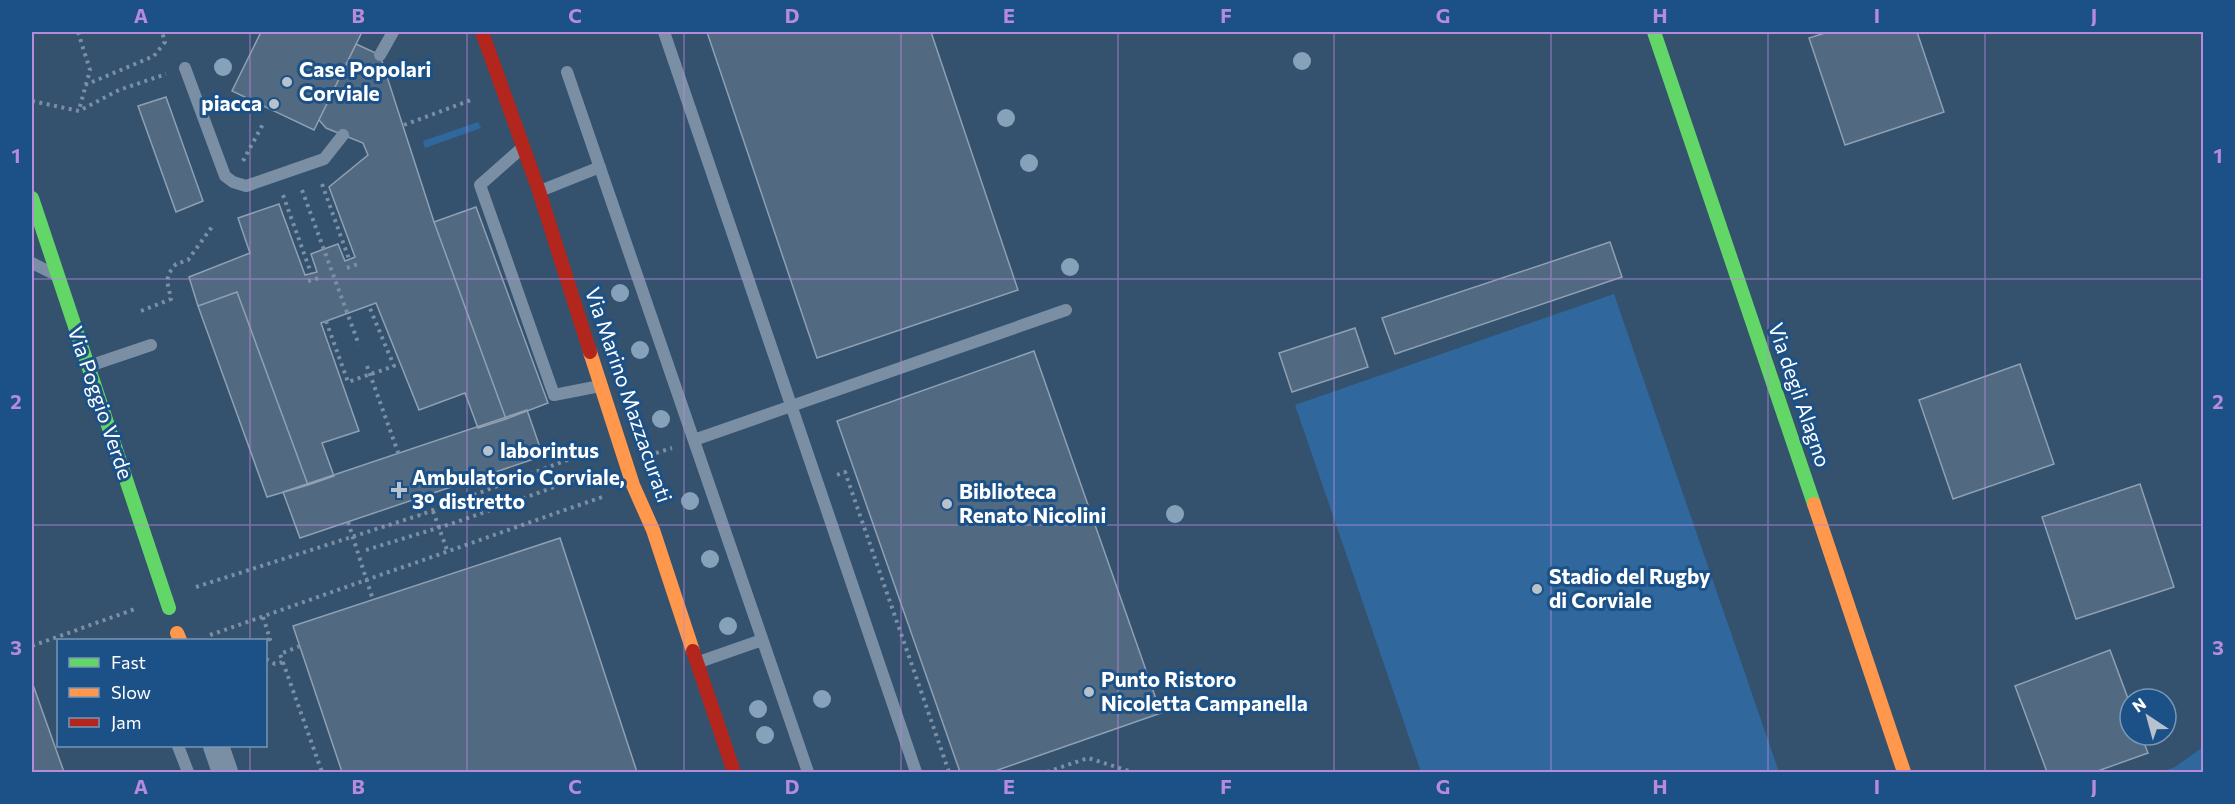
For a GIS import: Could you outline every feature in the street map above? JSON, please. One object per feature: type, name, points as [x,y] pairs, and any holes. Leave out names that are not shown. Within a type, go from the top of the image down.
[{"type":"street","name":"Via Marino Mazzacurati","points":[[482,32],[539,191],[633,485],[653,530],[734,772]]},
{"type":"street","name":"Via degli Alagno","points":[[1654,32],[1904,772]]},
{"type":"street","name":"Via Poggio Verde","points":[[32,198],[169,608]]},
{"type":"street","points":[[216,747],[225,772]]},
{"type":"lane","points":[[380,55],[393,32]]},
{"type":"lane","points":[[664,32],[916,772]]},
{"type":"lane","points":[[185,68],[225,176],[233,182],[246,186],[324,159],[343,135]]},
{"type":"lane","points":[[567,72],[808,772]]},
{"type":"lane","points":[[523,147],[480,184],[554,395],[600,386]]},
{"type":"lane","points":[[539,191],[600,168]]},
{"type":"lane","points":[[32,263],[58,276]]},
{"type":"lane","points":[[694,440],[1066,310]]},
{"type":"lane","points":[[88,366],[151,345]]},
{"type":"lane","points":[[698,662],[762,640]]},
{"type":"lane","points":[[178,747],[188,772]]},
{"type":"path","points":[[78,32],[90,70],[79,111]]},
{"type":"path","points":[[86,85],[154,56],[165,42],[162,32]]},
{"type":"path","points":[[32,101],[79,111],[119,90],[152,79]]},
{"type":"path","points":[[404,125],[502,88]]},
{"type":"path","points":[[233,182],[263,124]]},
{"type":"path","points":[[324,189],[349,260]]},
{"type":"path","points":[[304,197],[359,345]]},
{"type":"path","points":[[285,201],[311,273]]},
{"type":"path","points":[[141,311],[171,299],[167,281],[169,273],[176,264],[188,260],[214,224]]},
{"type":"path","points":[[347,268],[358,264]]},
{"type":"path","points":[[308,281],[320,278]]},
{"type":"path","points":[[326,321],[348,382],[370,375],[394,366],[369,306]]},
{"type":"path","points":[[367,366],[399,454]]},
{"type":"path","points":[[187,590],[433,511],[578,456],[584,452],[586,442]]},
{"type":"path","points":[[817,482],[845,472],[949,772]]},
{"type":"path","points":[[366,550],[585,476]]},
{"type":"path","points":[[207,637],[604,496],[608,507]]},
{"type":"path","points":[[415,500],[420,515]]},
{"type":"path","points":[[433,511],[447,550]]},
{"type":"path","points":[[348,522],[373,600]]},
{"type":"path","points":[[32,646],[144,606]]},
{"type":"path","points":[[262,617],[270,639],[267,640]]},
{"type":"path","points":[[300,646],[280,654],[322,772]]},
{"type":"path","points":[[267,660],[276,664],[283,662]]},
{"type":"path","points":[[1047,772],[1088,758],[1129,771]]},
{"type":"shaded area","points":[[478,122],[481,128],[425,148],[423,141]]},
{"type":"shaded area","name":"Stadio del Rugby di Corviale","points":[[1614,294],[1779,772],[1421,772],[1295,405]]},
{"type":"shaded area","points":[[2203,747],[2203,772],[2160,772],[2175,767]]},
{"type":"building","name":"Case Popolari Corviale","points":[[261,32],[362,32],[314,130],[232,91]]},
{"type":"building","points":[[707,32],[931,32],[1018,290],[817,358]]},
{"type":"building","points":[[1828,32],[1917,32],[1944,112],[1845,145],[1809,38]]},
{"type":"building","points":[[356,44],[380,55],[434,222],[506,419],[478,428],[465,393],[419,410],[376,303],[321,323],[359,431],[322,443],[334,476],[308,485],[237,292],[198,306],[189,277],[250,253],[238,218],[279,204],[305,275],[317,272],[311,254],[324,249],[338,244],[345,261],[355,257],[329,187],[368,155],[363,143],[326,128],[319,120]]},
{"type":"building","points":[[166,97],[203,201],[176,212],[138,106]]},
{"type":"building","points":[[476,207],[548,403],[506,419],[434,222]]},
{"type":"building","points":[[1610,242],[1622,277],[1395,354],[1382,318]]},
{"type":"building","points":[[237,292],[308,485],[267,497],[198,306]]},
{"type":"building","points":[[1355,328],[1368,367],[1292,392],[1279,353]]},
{"type":"building","points":[[1034,351],[1161,713],[992,772],[960,772],[837,421]]},
{"type":"building","points":[[2020,364],[2054,464],[1953,499],[1919,400]]},
{"type":"building","points":[[527,410],[543,456],[300,538],[283,492]]},
{"type":"building","points":[[2140,484],[2174,587],[2076,619],[2042,517]]},
{"type":"building","points":[[560,538],[637,772],[342,772],[293,626]]},
{"type":"building","points":[[2110,650],[2124,687],[2118,687],[2118,747],[2146,747],[2148,753],[2095,772],[2047,772],[2015,686]]},
{"type":"building","points":[[32,682],[64,772],[32,772]]},
{"type":"building","points":[[32,682],[64,772],[32,772]]},
{"type":"traffic: fast","points":[[1654,32],[1814,504]]},
{"type":"traffic: fast","points":[[32,198],[169,608]]},
{"type":"traffic: slow","points":[[590,352],[633,485],[653,530],[693,651]]},
{"type":"traffic: slow","points":[[1814,504],[1904,772]]},
{"type":"traffic: slow","points":[[177,633],[180,639]]},
{"type":"traffic: jam","points":[[482,32],[539,191],[590,352]]},
{"type":"traffic: jam","points":[[693,651],[734,772]]},
{"type":"place","name":"Case Popolari Corviale","points":[[287,82]]},
{"type":"place","name":"piacca","points":[[274,104]]},
{"type":"place","name":"laborintus","points":[[488,451]]},
{"type":"place","name":"Ambulatorio Corviale, 3° distretto","points":[[399,490]]},
{"type":"place","name":"Biblioteca Renato Nicolini","points":[[947,504]]},
{"type":"place","name":"Stadio del Rugby di Corviale","points":[[1537,589]]},
{"type":"place","name":"Punto Ristoro Nicoletta Campanella","points":[[1089,692]]}]
